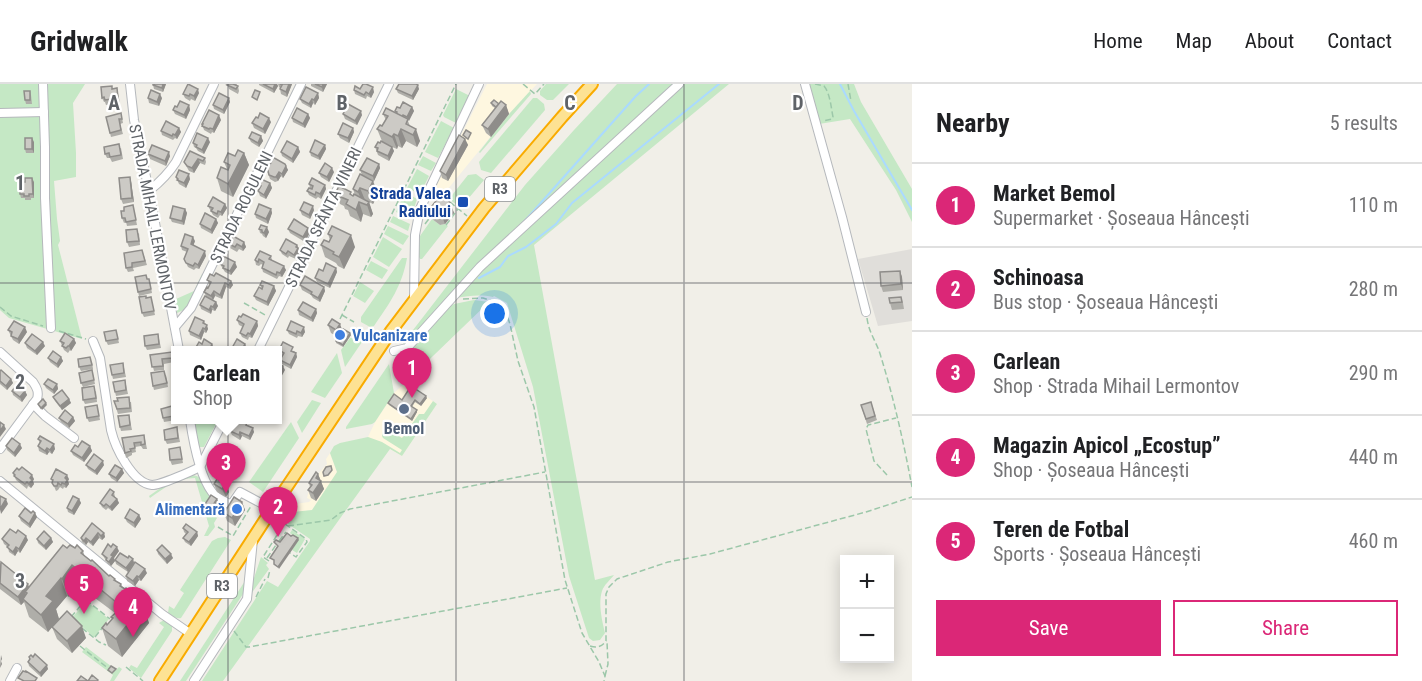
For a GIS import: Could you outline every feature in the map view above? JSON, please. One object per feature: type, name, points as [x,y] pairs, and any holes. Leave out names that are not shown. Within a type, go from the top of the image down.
[{"type":"highway","name":"R3","points":[[160,681],[373,357],[414,299],[474,221],[592,84]]},
{"type":"street","points":[[43,84],[51,328]]},
{"type":"street","name":"STRADA MIHAIL LERMONTOV","points":[[130,84],[134,120],[178,346]]},
{"type":"street","points":[[149,190],[165,177],[177,162],[214,84]]},
{"type":"street","name":"STRADA ROGULENI","points":[[176,327],[192,308],[302,84]]},
{"type":"street","name":"STRADA SFÂNTA VINERI","points":[[260,346],[389,84]]},
{"type":"street","points":[[414,299],[415,235],[420,208],[479,84]]},
{"type":"street","points":[[394,351],[407,348],[480,267],[679,84]]},
{"type":"street","points":[[805,84],[866,312]]},
{"type":"street","points":[[0,113],[44,112]]},
{"type":"street","points":[[93,341],[100,358],[111,430],[125,463],[138,478],[152,484],[194,471],[201,466],[222,424]]},
{"type":"street","points":[[0,352],[33,382],[38,391],[35,402],[0,448]]},
{"type":"street","points":[[35,402],[45,416],[74,438]]},
{"type":"street","points":[[191,424],[195,448],[212,493],[231,506],[240,492],[272,509]]},
{"type":"street","points":[[0,481],[162,614],[191,634]]},
{"type":"street","points":[[194,681],[247,599],[253,539]]},
{"type":"street","points":[[10,681],[17,668]]},
{"type":"path","points":[[340,319],[456,84]]},
{"type":"path","points":[[523,84],[535,94],[544,84]]},
{"type":"path","points":[[815,84],[824,86],[827,90],[833,117],[826,121],[815,120]]},
{"type":"path","points":[[848,84],[851,101]]},
{"type":"path","points":[[445,198],[474,221]]},
{"type":"path","points":[[446,225],[458,209]]},
{"type":"path","points":[[450,302],[483,298],[499,303],[505,310],[518,361],[534,407],[560,556],[568,588],[582,633],[605,676]]},
{"type":"path","points":[[244,303],[273,319]]},
{"type":"path","points":[[866,312],[869,331],[881,354],[912,488]]},
{"type":"path","points":[[342,315],[354,322]]},
{"type":"path","points":[[887,475],[874,461],[866,429],[868,425],[897,417]]},
{"type":"path","points":[[288,526],[331,520],[350,509],[546,472]]},
{"type":"path","points":[[604,681],[608,664],[606,594],[617,579],[668,562],[710,554],[866,513],[912,497]]},
{"type":"path","points":[[218,527],[233,536],[252,505],[248,502]]},
{"type":"path","points":[[286,532],[267,561],[263,557],[295,507]]},
{"type":"path","points":[[285,524],[305,537],[306,542],[296,557],[290,553]]},
{"type":"path","points":[[268,578],[270,570]]},
{"type":"path","points":[[234,631],[246,647],[249,647],[568,588]]},
{"type":"path","points":[[68,620],[89,596]]},
{"type":"path","points":[[86,599],[110,619],[112,616]]},
{"type":"path","points":[[78,625],[106,645]]},
{"type":"path","points":[[94,638],[105,626]]},
{"type":"path","points":[[589,646],[594,648],[602,646],[607,636]]},
{"type":"path","points":[[79,646],[110,670]]},
{"type":"path","points":[[126,667],[143,681]]},
{"type":"shaded area","points":[[487,84],[537,84],[509,114],[443,195],[433,191]]},
{"type":"shaded area","points":[[912,249],[912,321],[878,326],[858,259]]},
{"type":"shaded area","points":[[406,382],[437,404],[402,456],[368,437],[394,393]]},
{"type":"shaded area","points":[[330,453],[337,472],[335,476],[312,510],[290,513],[295,504],[311,500],[307,498],[311,482],[327,464],[326,459]]},
{"type":"green space","points":[[0,84],[85,84],[73,103],[76,177],[54,181],[60,241],[58,245],[82,339],[9,318],[0,310]]},
{"type":"green space","points":[[546,84],[569,84],[553,100],[547,100],[540,95],[540,91]]},
{"type":"green space","points":[[617,84],[675,84],[577,174],[409,344],[403,345],[525,185]]},
{"type":"green space","points":[[684,84],[729,84],[534,245],[595,580],[614,575],[604,587],[600,601],[605,633],[600,640],[593,641],[589,638],[569,576],[533,387],[507,303],[494,296],[456,298],[480,270]]},
{"type":"green space","points":[[808,84],[854,84],[861,102],[912,189],[912,222],[896,190],[850,119],[819,124]]},
{"type":"green space","points":[[456,89],[470,96],[456,123],[443,115]]},
{"type":"green space","points":[[530,91],[531,94],[480,153],[509,114]]},
{"type":"green space","points":[[533,98],[537,98],[544,104],[545,110],[491,173],[481,170],[479,162]]},
{"type":"green space","points":[[441,121],[454,128],[438,158],[425,152]]},
{"type":"green space","points":[[423,156],[436,163],[431,171],[418,165]]},
{"type":"green space","points":[[417,169],[429,176],[420,194],[407,188]]},
{"type":"green space","points":[[476,174],[484,180],[462,206],[449,199],[468,175]]},
{"type":"green space","points":[[405,192],[417,199],[411,218],[396,212]]},
{"type":"green space","points":[[393,216],[410,224],[408,231],[390,222]]},
{"type":"green space","points":[[432,219],[440,225],[448,226],[420,259],[418,255],[420,236]]},
{"type":"green space","points":[[388,226],[409,236],[403,245],[384,234]]},
{"type":"green space","points":[[383,237],[402,249],[389,267],[373,257]]},
{"type":"green space","points":[[402,258],[407,258],[399,286],[380,318],[374,326],[370,327],[361,322],[361,317]]},
{"type":"green space","points":[[371,261],[388,270],[382,279],[366,270]]},
{"type":"green space","points":[[202,274],[204,275],[188,306],[177,313],[173,294],[176,299],[194,291]]},
{"type":"green space","points":[[360,282],[374,291],[365,303],[353,296]]},
{"type":"green space","points":[[474,300],[489,302],[406,382],[401,356],[448,308],[454,304]]},
{"type":"green space","points":[[350,338],[364,339],[345,367],[341,350]]},
{"type":"green space","points":[[337,353],[342,373],[325,398],[311,392]]},
{"type":"green space","points":[[389,364],[394,393],[375,422],[346,429],[346,427]]},
{"type":"green space","points":[[312,400],[321,403],[302,433],[297,422]]},
{"type":"green space","points":[[433,401],[437,404],[402,456],[390,449],[223,681],[202,681],[267,581],[278,587],[310,541],[288,524],[293,512],[312,510],[337,472],[330,453],[334,446],[368,437],[400,453],[402,450],[383,438],[383,432],[388,430],[402,438],[419,414],[424,414]]},
{"type":"green space","points":[[291,422],[299,438],[263,492],[249,482]]},
{"type":"green space","points":[[194,424],[216,424],[204,447],[198,447]]},
{"type":"green space","points":[[192,475],[203,481],[216,500],[209,512],[217,518],[214,523],[215,527],[208,536],[204,536],[209,526],[195,478],[177,482],[150,498],[149,496],[169,482]]},
{"type":"green space","points":[[292,530],[305,539],[297,553],[292,550],[298,540],[290,533]]},
{"type":"green space","points":[[225,537],[231,540],[181,618],[168,613],[169,606],[174,609],[184,593],[180,590],[212,541]]},
{"type":"green space","points":[[261,557],[268,563],[266,565],[269,569],[251,594],[253,581]]},
{"type":"green space","points":[[245,581],[243,594],[186,681],[180,681]]},
{"type":"green space","points":[[86,601],[109,619],[94,637],[72,618]]},
{"type":"green space","points":[[164,620],[172,625],[172,631],[141,678],[129,668],[131,665],[137,668],[164,627],[159,623]]},
{"type":"green space","points":[[86,647],[116,670],[119,667],[122,669],[114,681],[110,681],[113,675],[82,652]]},
{"type":"building","points":[[153,84],[163,84],[162,88]]},
{"type":"building","points":[[188,84],[198,89],[194,96],[183,94]]},
{"type":"building","points":[[228,84],[233,84],[238,86],[236,89]]},
{"type":"building","points":[[263,84],[275,84],[273,89]]},
{"type":"building","points":[[280,84],[289,84],[286,92],[280,89],[282,85]]},
{"type":"building","points":[[363,84],[373,87],[369,94],[366,92],[364,95],[354,90],[355,86],[360,89]]},
{"type":"building","points":[[399,84],[418,85],[412,96],[396,89]]},
{"type":"building","points":[[112,86],[112,89],[117,88],[118,98],[105,100],[104,97],[102,98],[101,87]]},
{"type":"building","points":[[306,87],[318,93],[309,104],[300,99]]},
{"type":"building","points":[[151,90],[160,94],[157,102],[148,98]]},
{"type":"building","points":[[255,90],[260,92],[257,100],[252,97]]},
{"type":"building","points":[[24,91],[30,91],[30,100],[25,100]]},
{"type":"building","points":[[219,93],[229,98],[223,110],[213,105]]},
{"type":"building","points":[[494,100],[499,104],[496,107],[491,103]]},
{"type":"building","points":[[180,101],[189,105],[184,115],[173,110]]},
{"type":"building","points":[[501,101],[506,105],[488,129],[482,125]]},
{"type":"building","points":[[403,102],[412,107],[407,117],[396,114],[395,111]]},
{"type":"building","points":[[348,104],[361,111],[355,121],[343,114]]},
{"type":"building","points":[[297,108],[308,114],[303,124],[292,118]]},
{"type":"building","points":[[386,108],[408,119],[406,124],[416,129],[413,135],[401,129],[398,136],[394,134],[392,137],[377,129],[380,125],[382,126],[388,116],[383,114]]},
{"type":"building","points":[[209,110],[219,115],[213,129],[202,126]]},
{"type":"building","points":[[121,113],[122,119],[119,119],[121,130],[110,133],[106,117]]},
{"type":"building","points":[[260,113],[269,118],[263,129],[252,123]]},
{"type":"building","points":[[166,121],[179,128],[175,135],[161,131]]},
{"type":"building","points":[[343,123],[353,128],[348,138],[338,134]]},
{"type":"building","points":[[466,130],[471,133],[468,139],[463,135]]},
{"type":"building","points":[[252,132],[261,136],[258,143],[249,138]]},
{"type":"building","points":[[197,133],[208,138],[202,150],[193,143]]},
{"type":"building","points":[[459,135],[465,139],[446,175],[440,171]]},
{"type":"building","points":[[25,138],[32,138],[32,149],[25,149]]},
{"type":"building","points":[[315,140],[325,145],[318,156],[310,152]]},
{"type":"building","points":[[287,141],[298,147],[292,159],[281,152]]},
{"type":"building","points":[[381,141],[392,147],[388,156],[377,151],[378,148],[375,147]]},
{"type":"building","points":[[119,144],[121,155],[110,157],[109,153],[105,154],[104,147]]},
{"type":"building","points":[[152,145],[169,152],[165,161],[148,154]]},
{"type":"building","points":[[238,150],[244,153],[228,184],[217,178],[221,167],[228,170],[230,165],[224,162],[228,153],[235,156]]},
{"type":"building","points":[[190,151],[205,158],[203,161],[198,159],[192,168],[184,162]]},
{"type":"building","points":[[269,155],[286,166],[282,174],[279,172],[276,177],[269,175],[267,170],[272,161],[267,159]]},
{"type":"building","points":[[367,158],[379,164],[373,176],[360,170]]},
{"type":"building","points":[[325,163],[332,168],[327,177],[319,173]]},
{"type":"building","points":[[179,170],[189,174],[184,183],[177,180]]},
{"type":"building","points":[[360,174],[373,181],[368,191],[360,188],[358,192],[353,189]]},
{"type":"building","points":[[130,177],[132,198],[121,199],[119,178]]},
{"type":"building","points":[[25,178],[32,178],[33,194],[29,196],[20,194],[19,182],[25,182]]},
{"type":"building","points":[[312,178],[325,185],[320,194],[316,192],[315,195],[307,191],[309,188],[312,189],[313,186],[309,184]]},
{"type":"building","points":[[261,179],[270,183],[264,195],[258,191]]},
{"type":"building","points":[[339,186],[351,192],[353,196],[354,194],[369,202],[367,205],[359,202],[356,210],[346,204],[348,200],[336,192]]},
{"type":"building","points":[[441,194],[451,205],[442,216],[437,216],[429,210]]},
{"type":"building","points":[[213,197],[225,204],[221,212],[218,211],[217,214],[211,211],[213,208],[208,206]]},
{"type":"building","points":[[304,202],[313,206],[309,215],[300,210]]},
{"type":"building","points":[[259,204],[271,209],[266,219],[255,214]]},
{"type":"building","points":[[133,205],[136,220],[126,222],[125,218],[122,218],[121,211],[124,211],[124,207]]},
{"type":"building","points":[[173,206],[185,209],[182,221],[170,218]]},
{"type":"building","points":[[205,213],[216,219],[211,230],[200,224]]},
{"type":"building","points":[[294,219],[308,228],[303,237],[288,229]]},
{"type":"building","points":[[261,225],[267,227],[264,233],[259,229]]},
{"type":"building","points":[[332,226],[351,235],[339,257],[321,245],[324,240],[329,242],[332,236],[328,234]]},
{"type":"building","points":[[137,229],[139,241],[127,242],[126,230]]},
{"type":"building","points":[[185,234],[193,237],[191,244],[205,251],[198,265],[195,263],[193,266],[186,263],[184,259],[188,249],[181,246]]},
{"type":"building","points":[[233,236],[244,242],[242,247],[229,244]]},
{"type":"building","points":[[286,239],[297,245],[298,248],[294,255],[280,250]]},
{"type":"building","points":[[142,250],[145,261],[132,263],[132,267],[126,268],[124,253]]},
{"type":"building","points":[[260,251],[271,256],[269,259],[284,266],[280,273],[277,272],[276,275],[262,268],[264,262],[259,259],[258,262],[255,260]]},
{"type":"building","points":[[223,256],[235,262],[230,271],[220,264]]},
{"type":"building","points":[[326,263],[336,268],[328,284],[315,278],[319,269],[323,271]]},
{"type":"building","points":[[900,271],[901,284],[881,286],[880,272]]},
{"type":"building","points":[[216,273],[231,281],[229,285],[225,283],[220,295],[214,291],[211,296],[204,292],[211,282],[207,280],[210,274],[214,276]]},
{"type":"building","points":[[146,275],[151,289],[138,292],[135,277]]},
{"type":"building","points":[[305,276],[324,287],[318,298],[300,285]]},
{"type":"building","points":[[262,281],[274,286],[267,302],[254,296],[259,287],[262,289],[263,286],[260,285]]},
{"type":"building","points":[[146,296],[146,298],[151,297],[154,311],[142,313],[139,297]]},
{"type":"building","points":[[205,296],[216,302],[209,310],[200,305]]},
{"type":"building","points":[[901,297],[902,302],[890,303],[889,298]]},
{"type":"building","points":[[303,302],[316,309],[311,318],[298,310]]},
{"type":"building","points":[[243,314],[257,321],[250,334],[246,336],[240,333],[244,324],[237,320]]},
{"type":"building","points":[[195,317],[207,325],[199,336],[189,331]]},
{"type":"building","points":[[332,319],[340,324],[336,330],[328,325]]},
{"type":"building","points":[[14,321],[25,327],[18,339],[11,336],[12,332],[8,330]]},
{"type":"building","points":[[291,321],[304,327],[301,333],[297,331],[296,334],[287,330]]},
{"type":"building","points":[[343,329],[350,333],[343,345],[336,341]]},
{"type":"building","points":[[116,330],[118,339],[106,341],[104,332]]},
{"type":"building","points":[[65,333],[74,339],[66,348],[60,341]]},
{"type":"building","points":[[32,334],[43,342],[35,351],[25,343]]},
{"type":"building","points":[[158,334],[159,344],[145,346],[144,336]]},
{"type":"building","points":[[204,339],[212,344],[211,346],[197,346],[199,342],[202,344]]},
{"type":"building","points":[[237,339],[245,344],[244,346],[233,346]]},
{"type":"building","points":[[283,342],[293,347],[291,351],[296,353],[290,365],[282,361],[284,353],[281,346]]},
{"type":"building","points":[[53,351],[61,357],[57,364],[48,358]]},
{"type":"building","points":[[171,352],[171,358],[162,359],[163,366],[152,367],[150,355]]},
{"type":"building","points":[[90,357],[92,365],[79,367],[78,359]]},
{"type":"building","points":[[123,363],[124,373],[112,375],[110,365]]},
{"type":"building","points":[[1,370],[11,379],[6,386],[0,381]]},
{"type":"building","points":[[92,370],[94,380],[81,383],[79,373]]},
{"type":"building","points":[[164,371],[167,383],[153,386],[151,373]]},
{"type":"building","points":[[48,379],[57,384],[53,390],[44,384]]},
{"type":"building","points":[[125,380],[126,390],[115,392],[113,382]]},
{"type":"building","points":[[18,383],[25,391],[20,397],[12,391]]},
{"type":"building","points":[[94,386],[96,398],[83,400],[82,388]]},
{"type":"building","points":[[411,386],[426,396],[420,404],[415,400],[411,406],[417,410],[411,419],[388,403],[394,394],[402,400]]},
{"type":"building","points":[[62,390],[69,399],[60,406],[53,397]]},
{"type":"building","points":[[129,397],[130,408],[117,409],[114,401],[118,401],[117,398]]},
{"type":"building","points":[[43,399],[46,403],[41,408],[38,404]]},
{"type":"building","points":[[871,402],[875,416],[866,419],[861,405]]},
{"type":"building","points":[[97,405],[99,416],[87,418],[85,407]]},
{"type":"building","points":[[171,406],[171,417],[163,418],[161,409]]},
{"type":"building","points":[[65,410],[73,417],[68,424],[59,418]]},
{"type":"building","points":[[129,415],[130,425],[120,427],[118,416]]},
{"type":"building","points":[[246,424],[253,428],[249,436],[240,432],[239,435],[230,431],[233,425]]},
{"type":"building","points":[[177,427],[178,438],[165,440],[164,430]]},
{"type":"building","points":[[144,435],[145,444],[134,443],[135,448],[125,453],[122,438]]},
{"type":"building","points":[[40,436],[54,444],[50,450],[47,448],[45,451],[38,446],[41,441],[38,439]]},
{"type":"building","points":[[12,438],[20,444],[14,453],[6,446]]},
{"type":"building","points":[[82,441],[90,446],[82,458],[71,451]]},
{"type":"building","points":[[180,447],[182,459],[170,460],[169,449]]},
{"type":"building","points":[[227,447],[238,453],[231,464],[218,456],[223,448]]},
{"type":"building","points":[[94,454],[103,461],[95,471],[86,465]]},
{"type":"building","points":[[115,465],[122,469],[116,478],[109,474]]},
{"type":"building","points":[[331,466],[332,470],[324,476],[323,472],[326,467]]},
{"type":"building","points":[[22,467],[32,475],[29,484],[27,482],[25,484],[14,476],[13,473],[17,468],[19,470]]},
{"type":"building","points":[[56,469],[67,475],[65,484],[58,483],[54,486],[52,483],[51,479]]},
{"type":"building","points":[[316,472],[318,474],[316,478],[321,481],[313,493],[308,490],[312,485],[309,483]]},
{"type":"building","points":[[217,479],[226,484],[222,489],[214,484]]},
{"type":"building","points":[[110,489],[114,492],[112,495],[117,499],[110,507],[106,504],[104,506],[100,503]]},
{"type":"building","points":[[211,495],[217,499],[211,508],[205,504]]},
{"type":"building","points":[[0,496],[6,499],[0,509]]},
{"type":"building","points":[[73,496],[79,499],[72,511],[67,508]]},
{"type":"building","points":[[234,497],[242,502],[232,518],[224,513]]},
{"type":"building","points":[[25,508],[35,513],[29,524],[19,516]]},
{"type":"building","points":[[130,509],[139,515],[134,523],[125,518]]},
{"type":"building","points":[[92,523],[104,533],[101,536],[98,533],[91,542],[86,538],[84,541],[81,538]]},
{"type":"building","points":[[186,524],[197,532],[189,542],[183,538],[188,532],[183,528]]},
{"type":"building","points":[[10,529],[16,533],[18,530],[26,536],[19,549],[16,547],[13,552],[2,539]]},
{"type":"building","points":[[44,531],[51,538],[44,546],[37,539]]},
{"type":"building","points":[[287,533],[298,538],[278,567],[270,558],[278,546],[274,542],[276,540],[280,542]]},
{"type":"building","points":[[108,544],[111,547],[113,544],[117,547],[109,562],[102,554]]},
{"type":"building","points":[[63,545],[67,548],[70,545],[75,548],[77,545],[83,551],[81,553],[121,584],[120,586],[136,596],[137,601],[143,605],[116,639],[102,628],[122,607],[84,574],[82,576],[72,565],[46,596],[53,601],[41,615],[23,599],[27,593],[25,592]]},
{"type":"building","points":[[162,545],[171,554],[165,559],[157,550]]},
{"type":"building","points":[[120,553],[133,559],[126,568],[115,560]]},
{"type":"building","points":[[1,562],[28,584],[18,597],[0,583]]},
{"type":"building","points":[[135,562],[145,569],[133,581],[126,576]]},
{"type":"building","points":[[67,611],[82,626],[67,641],[52,627]]},
{"type":"building","points":[[35,654],[47,665],[40,673],[28,662],[29,657]]},
{"type":"building","points":[[111,666],[116,669],[112,673],[108,670]]},
{"type":"building","points":[[23,671],[37,678],[35,681],[24,681],[18,678]]},
{"type":"building","points":[[92,675],[98,680],[97,681],[88,681]]},
{"type":"building","points":[[81,676],[88,681],[77,681]]},
{"type":"waterway","points":[[522,224],[649,84]]},
{"type":"waterway","points":[[479,278],[500,267],[508,256],[526,247],[556,224],[572,203],[719,84]]},
{"type":"waterway","points":[[840,84],[912,210]]},
{"type":"place","name":"Strada Valea Radiului","points":[[463,202]]},
{"type":"place","name":"Vulcanizare","points":[[340,335]]},
{"type":"place","name":"Market Bemol","points":[[412,398]]},
{"type":"place","name":"Bemol","points":[[404,409]]},
{"type":"place","name":"Carlean","points":[[226,493]]},
{"type":"place","name":"Alimentară","points":[[237,509]]},
{"type":"place","name":"Schinoasa","points":[[278,537]]},
{"type":"place","name":"Teren de Fotbal","points":[[84,614]]},
{"type":"place","name":"Magazin Apicol „Ecostup”","points":[[133,637]]}]
